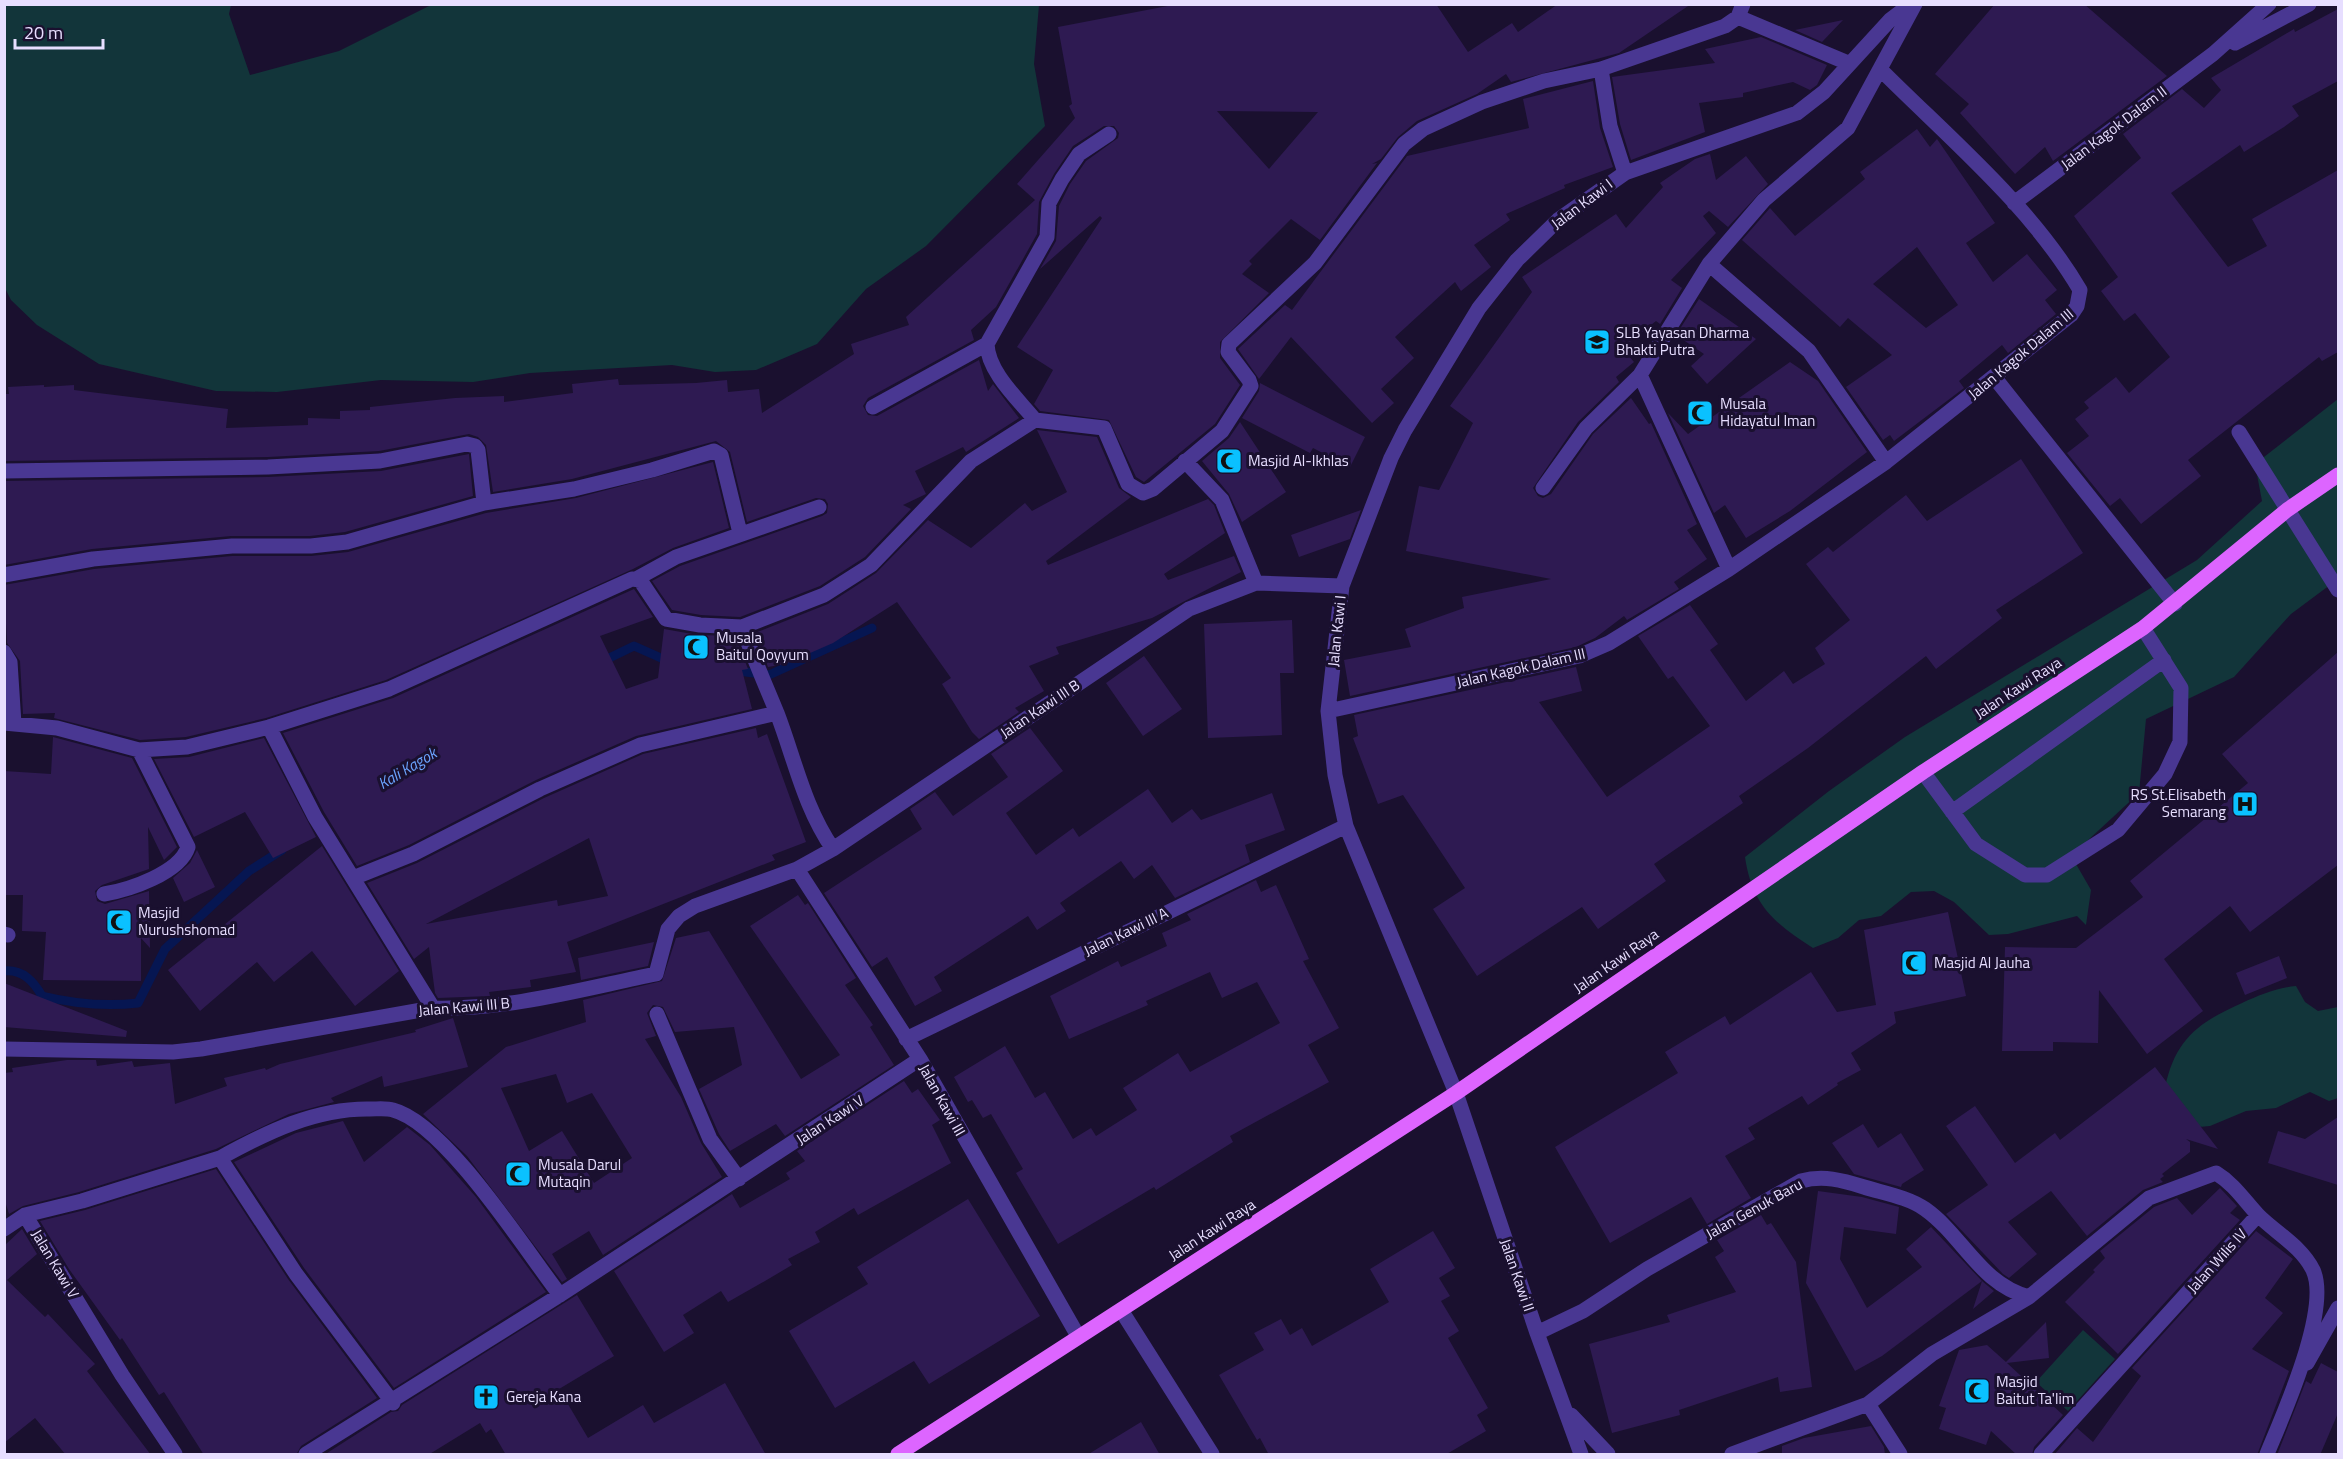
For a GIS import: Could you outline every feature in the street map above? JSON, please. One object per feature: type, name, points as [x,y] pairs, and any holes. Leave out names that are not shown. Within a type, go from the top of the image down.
[{"type":"main road","name":"Jalan Kawi Raya","points":[[898,1455],[1078,1336],[1456,1093],[1923,772],[2143,628],[2288,510],[2338,475]]},
{"type":"street","name":"Jalan Kawi I","points":[[1456,1093],[1346,826],[1335,775],[1328,711],[1342,586],[1391,458],[1405,430],[1479,308],[1516,260],[1551,227],[1626,173],[1797,113],[1824,92],[1848,63],[1890,20],[1911,4]]},
{"type":"street","points":[[1543,488],[1586,428],[1640,375],[1709,264],[1764,200],[1848,128],[1915,4]]},
{"type":"street","name":"Jalan Kagok Dalam II","points":[[2014,203],[2213,54],[2269,4]]},
{"type":"street","name":"Jalan Kagok Dalam II","points":[[2213,54],[2309,4]]},
{"type":"street","points":[[636,579],[666,619],[700,625],[742,627],[824,595],[871,565],[971,461],[1035,420],[1104,428],[1128,484],[1143,493],[1153,489],[1222,431],[1251,386],[1228,352],[1229,344],[1315,263],[1389,162],[1404,144],[1422,129],[1482,102],[1534,85],[1601,69],[1725,26],[1740,11],[1848,63]]},
{"type":"street","name":"Jalan Kawi I","points":[[1601,69],[1610,126],[1626,173]]},
{"type":"street","name":"Jalan Kagok Dalam III","points":[[1328,711],[1594,651],[1729,569],[1886,462],[2071,315],[2080,297],[2080,290],[2065,267],[2014,203],[1881,70]]},
{"type":"street","points":[[1035,420],[993,367],[987,353],[987,344],[1047,237],[1049,203],[1062,178],[1079,154],[1109,134]]},
{"type":"street","points":[[1709,264],[1809,351],[1886,462]]},
{"type":"street","points":[[873,407],[987,344]]},
{"type":"street","points":[[1640,375],[1729,569]]},
{"type":"street","points":[[1994,377],[2175,604]]},
{"type":"street","points":[[2239,432],[2338,590]]},
{"type":"street","points":[[4,471],[268,467],[380,461],[467,444],[475,446],[478,450],[484,503]]},
{"type":"street","points":[[4,575],[93,560],[232,546],[311,546],[347,542],[484,503],[574,489],[652,470],[714,451],[721,455],[740,533]]},
{"type":"street","points":[[1185,461],[1222,500],[1256,584]]},
{"type":"street","points":[[4,652],[10,662],[9,723],[57,728],[139,750],[187,747],[269,727],[389,688],[440,668],[510,632],[636,579],[676,557],[819,507]]},
{"type":"street","name":"Jalan Kawi III B","points":[[4,1049],[182,1051],[433,1008],[469,1009],[522,1002],[656,974],[668,930],[679,916],[695,906],[797,869],[833,849],[1172,619],[1207,601],[1256,584],[1342,586]]},
{"type":"street","points":[[742,627],[762,682],[777,713],[806,801],[816,825],[833,849]]},
{"type":"street","points":[[1923,772],[1976,844],[2025,875],[2048,875],[2118,830],[2165,774],[2180,742],[2181,688],[2143,628]]},
{"type":"street","points":[[1952,812],[2164,660]]},
{"type":"street","points":[[352,878],[413,854],[540,789],[640,745],[777,713]]},
{"type":"street","points":[[269,727],[315,817],[433,1008]]},
{"type":"street","points":[[104,894],[137,886],[157,877],[181,858],[188,847],[139,750]]},
{"type":"street","name":"Jalan Kawi III A","points":[[906,1039],[1346,826]]},
{"type":"street","name":"Jalan Kawi III","points":[[797,869],[920,1059],[1078,1336]]},
{"type":"street","points":[[657,1014],[710,1139],[740,1179]]},
{"type":"street","name":"Jalan Kawi V","points":[[306,1455],[393,1402],[740,1179],[920,1059]]},
{"type":"street","name":"Jalan Kawi II","points":[[1456,1093],[1536,1333],[1581,1455]]},
{"type":"street","name":"Jalan Kawi V","points":[[175,1455],[122,1375],[25,1215],[82,1201],[220,1158],[251,1141],[309,1116],[357,1109],[393,1110],[423,1125],[462,1167],[560,1295]]},
{"type":"street","points":[[220,1158],[296,1274],[393,1402]]},
{"type":"street","points":[[1732,1455],[1868,1404],[1932,1354],[2029,1297],[2149,1198],[2200,1177],[2216,1173],[2227,1180],[2258,1215]]},
{"type":"street","name":"Jalan Genuk Baru","points":[[1536,1333],[1583,1311],[1678,1251],[1801,1181],[1823,1177],[1893,1196],[1923,1207],[1958,1240],[1992,1280],[2029,1297]]},
{"type":"street","points":[[4,1229],[25,1215]]},
{"type":"street","name":"Jalan Wilis IV","points":[[2041,1455],[2258,1215],[2296,1247],[2312,1270],[2318,1289],[2317,1306],[2297,1380],[2267,1455]]},
{"type":"street","points":[[2297,1380],[2338,1308]]},
{"type":"street","points":[[1121,1310],[1212,1455]]},
{"type":"street","points":[[1868,1404],[1900,1455]]},
{"type":"street","points":[[1566,1410],[1608,1455]]},
{"type":"green space","points":[[4,5],[231,5],[229,14],[250,75],[339,51],[431,5],[1039,5],[1034,64],[1045,126],[926,246],[866,289],[817,344],[756,370],[715,372],[672,365],[530,373],[473,382],[381,380],[277,392],[216,391],[99,364],[37,325],[11,300],[5,288]]},
{"type":"green space","points":[[2338,399],[2338,579],[2291,614],[2234,677],[2146,719],[2139,793],[2086,842],[2076,864],[2091,890],[2086,925],[2077,916],[2008,934],[1989,935],[1954,902],[1934,891],[1911,892],[1881,916],[1859,920],[1838,938],[1813,948],[1776,921],[1759,900],[1753,888],[1745,857],[1829,791],[1905,737],[2197,560],[2262,501],[2255,464]]},
{"type":"green space","points":[[2296,986],[2305,1002],[2318,1011],[2338,1007],[2338,1098],[2329,1101],[2310,1092],[2276,1108],[2246,1111],[2210,1126],[2199,1127],[2165,1088],[2169,1071],[2182,1045],[2191,1034],[2213,1017],[2268,992]]},
{"type":"green space","points":[[2083,1330],[2115,1359],[2068,1411],[2036,1382]]},
{"type":"building","points":[[1178,4],[1436,4],[1468,52],[1512,23],[1518,32],[1558,4],[1691,4],[1619,53],[1511,82],[1506,74],[1477,94],[1417,121],[1398,137],[1381,159],[1372,164],[1377,163],[1320,240],[1291,219],[1249,261],[1252,264],[1242,274],[1269,293],[1220,342],[1220,358],[1240,385],[1215,424],[1144,482],[1136,477],[1109,420],[1040,411],[1034,404],[1053,370],[1017,347],[1102,218],[1100,216],[1040,269],[1056,241],[1059,206],[1070,184],[1086,161],[1118,138],[1119,133],[1114,126],[1104,126],[1073,146],[1054,174],[1039,202],[1037,234],[996,307],[971,330],[974,340],[868,398],[863,406],[868,415],[877,416],[979,360],[988,391],[993,384],[1019,418],[966,452],[963,447],[915,471],[926,494],[903,505],[911,509],[865,557],[820,586],[740,617],[701,615],[672,610],[652,581],[680,566],[822,516],[827,513],[828,504],[825,499],[816,498],[747,522],[730,452],[716,441],[572,479],[493,492],[486,445],[478,437],[469,434],[379,451],[268,457],[4,461],[4,394],[9,394],[8,387],[74,385],[74,390],[228,409],[226,428],[308,425],[308,418],[340,419],[340,411],[370,410],[370,407],[455,398],[504,396],[504,402],[573,393],[572,384],[618,379],[619,385],[727,380],[728,392],[759,389],[762,413],[854,354],[851,344],[909,325],[906,317],[1035,200],[1017,184],[1075,118],[1069,106],[1072,104],[1058,27]],"holes":[[[1217,111],[1318,112],[1269,169]]]},
{"type":"building","points":[[1995,4],[2084,4],[2167,76],[2053,161],[2045,147],[2015,174],[1960,113],[1969,104],[1935,74]]},
{"type":"building","points":[[2338,9],[2338,81],[2292,106],[2299,116],[2284,127],[2244,152],[2240,145],[2171,193],[2228,267],[2267,246],[2252,219],[2338,170],[2338,352],[2322,361],[2319,357],[2188,460],[2201,476],[2141,524],[2120,498],[2110,506],[2067,453],[2089,436],[2075,419],[2089,408],[2084,402],[2116,377],[2129,393],[2170,357],[2135,313],[2124,321],[2101,291],[2118,277],[2074,216],[2141,158],[2123,134],[2182,89],[2204,108],[2221,90],[2211,78],[2294,29],[2295,32]]},
{"type":"building","points":[[1843,20],[1822,42],[1795,30]]},
{"type":"building","points":[[1761,37],[1827,65],[1817,85],[1810,90],[1793,82],[1743,93],[1743,97],[1699,103],[1705,132],[1631,160],[1620,124],[1612,77],[1715,63],[1705,49]]},
{"type":"building","points":[[1593,81],[1600,128],[1613,167],[1564,185],[1565,188],[1506,214],[1510,220],[1474,245],[1491,267],[1461,291],[1455,282],[1395,337],[1414,358],[1381,389],[1394,403],[1372,423],[1291,337],[1259,379],[1238,349],[1285,305],[1292,310],[1407,156],[1529,128],[1523,99]]},
{"type":"building","points":[[1917,129],[1930,147],[1937,139],[1995,223],[1966,243],[1993,282],[2027,254],[2057,290],[2045,300],[2056,314],[2008,353],[2002,345],[1959,381],[1964,388],[1894,441],[1890,435],[1883,440],[1846,387],[1892,355],[1848,318],[1840,327],[1742,240],[1770,208],[1795,236],[1865,179],[1860,172]],"holes":[[[1917,247],[1958,305],[1926,328],[1873,284]]]},
{"type":"building","points":[[1710,154],[1716,180],[1746,156],[1768,184],[1728,227],[1709,211],[1703,216],[1716,233],[1671,280],[1682,288],[1660,324],[1656,321],[1622,348],[1634,362],[1616,377],[1619,382],[1578,422],[1533,488],[1538,496],[1543,498],[1551,494],[1593,434],[1631,398],[1649,424],[1651,423],[1697,524],[1687,530],[1707,559],[1674,582],[1679,589],[1627,620],[1624,616],[1595,638],[1576,647],[1350,696],[1344,660],[1411,647],[1405,629],[1464,608],[1462,597],[1551,579],[1406,551],[1419,486],[1439,490],[1473,423],[1450,406],[1532,292],[1522,277],[1616,214],[1626,228],[1663,187],[1660,183],[1695,159]]},
{"type":"building","points":[[1699,299],[1756,339],[1707,384],[1691,366],[1704,354],[1676,335]]},
{"type":"building","points":[[1790,362],[1818,381],[1867,452],[1790,511],[1746,538],[1725,505],[1714,513],[1668,413],[1688,434]]},
{"type":"building","points":[[1260,383],[1365,437],[1350,467],[1313,448],[1310,453],[1242,418],[1259,391]]},
{"type":"building","points":[[1240,422],[1286,492],[1242,522],[1229,494],[1202,461],[1229,438]]},
{"type":"building","points":[[1037,430],[1097,437],[1119,488],[1131,497],[1046,561],[1048,565],[1208,499],[1214,505],[1225,533],[1164,574],[1168,580],[1234,556],[1241,572],[1152,618],[1056,647],[1059,654],[1029,666],[1044,691],[1015,708],[1019,712],[979,739],[972,732],[942,684],[951,678],[897,602],[833,643],[785,664],[768,667],[755,633],[828,604],[876,573],[928,520],[971,548],[1025,503],[1032,511],[1067,492]]},
{"type":"building","points":[[469,454],[473,496],[345,532],[310,536],[231,536],[92,549],[4,565],[4,481],[268,477],[381,471]]},
{"type":"building","points":[[2021,459],[2083,553],[1996,610],[2002,618],[1936,669],[1926,656],[1808,748],[1739,796],[1743,803],[1654,864],[1666,881],[1598,929],[1582,907],[1477,976],[1433,909],[1465,888],[1403,795],[1378,804],[1353,738],[1358,736],[1354,715],[1576,667],[1582,691],[1539,702],[1607,797],[1710,726],[1673,676],[1668,679],[1638,636],[1690,605],[1718,644],[1710,650],[1746,701],[1784,671],[1793,684],[1825,664],[1815,648],[1850,620],[1806,564],[1828,547],[1833,552],[1906,495],[1927,521]]},
{"type":"building","points":[[713,462],[729,528],[673,548],[633,569],[386,680],[266,718],[186,737],[140,740],[54,718],[55,713],[23,714],[20,661],[7,643],[4,585],[94,569],[232,556],[311,556],[348,552],[486,513],[576,498]]},
{"type":"building","points":[[1361,510],[1350,539],[1299,557],[1291,535]]},
{"type":"building","points":[[634,589],[653,617],[600,636],[626,689],[658,678],[664,629],[698,635],[735,636],[748,669],[742,670],[752,709],[636,736],[536,780],[409,845],[357,866],[324,812],[283,733],[393,698]]},
{"type":"building","points":[[1292,620],[1294,673],[1280,673],[1282,735],[1208,738],[1204,624]]},
{"type":"building","name":"RS St.Elisabeth Semarang","points":[[2338,652],[2338,865],[2250,932],[2230,906],[2164,959],[2203,1011],[2147,1054],[2099,990],[2098,1043],[2053,1042],[2053,1051],[2002,1051],[2005,947],[2076,948],[2143,897],[2130,881],[2248,783],[2222,754]]},
{"type":"building","points":[[1144,656],[1182,709],[1143,736],[1106,683]]},
{"type":"building","points":[[756,728],[758,738],[767,734],[806,842],[772,855],[775,860],[567,942],[576,972],[530,980],[531,987],[489,992],[490,996],[438,998],[435,993],[429,947],[414,959],[367,883],[417,863],[544,798],[643,754]],"holes":[[[589,838],[608,896],[558,906],[557,900],[426,924]]]},
{"type":"building","points":[[1030,728],[1063,771],[1006,813],[1036,855],[1073,828],[1079,837],[1148,789],[1172,823],[1192,809],[1201,820],[1272,793],[1285,830],[1245,845],[1250,862],[1175,898],[1152,865],[1134,879],[1121,861],[1060,903],[1066,911],[1037,930],[1028,916],[934,977],[942,991],[915,1006],[887,957],[872,967],[824,893],[922,829],[910,809],[935,792],[953,816],[1008,777],[991,754]]},
{"type":"building","points":[[53,737],[132,758],[177,847],[164,860],[148,827],[149,869],[102,885],[95,891],[97,901],[105,904],[149,891],[150,948],[141,938],[141,981],[43,980],[46,932],[22,931],[23,895],[4,895],[4,771],[51,774]]},
{"type":"building","points":[[264,738],[316,837],[273,858],[245,812],[194,837],[154,759],[189,757]]},
{"type":"building","points":[[322,846],[399,971],[355,1006],[312,951],[274,982],[257,962],[200,1011],[168,970]]},
{"type":"building","points":[[197,850],[215,887],[184,902],[173,878],[190,863]]},
{"type":"building","points":[[1256,880],[1261,892],[1276,885],[1309,959],[1303,961],[1339,1028],[1308,1045],[1329,1082],[1230,1136],[1233,1142],[1156,1190],[1154,1187],[1058,1244],[1016,1173],[1023,1169],[991,1114],[983,1118],[972,1100],[968,1102],[954,1077],[1005,1046],[1035,1098],[1045,1092],[1073,1139],[1091,1128],[1096,1136],[1137,1110],[1123,1088],[1178,1053],[1190,1072],[1280,1023],[1257,982],[1222,998],[1210,972],[1146,1001],[1148,1005],[1069,1039],[1050,996],[1118,961],[1121,967],[1167,946],[1162,933],[1191,920],[1187,914]]},
{"type":"building","points":[[798,895],[805,905],[808,903],[856,978],[845,985],[873,1025],[870,1027],[894,1065],[785,1136],[776,1124],[730,1151],[719,1134],[699,1089],[742,1065],[734,1027],[675,1032],[663,1007],[653,1005],[647,1013],[656,1036],[645,1039],[681,1097],[701,1143],[722,1177],[603,1255],[589,1231],[552,1254],[567,1279],[562,1282],[467,1156],[423,1114],[506,1047],[586,1022],[583,1000],[662,981],[676,938],[709,931],[801,1079],[840,1055],[750,926]],"holes":[[[556,1074],[567,1103],[592,1093],[632,1158],[594,1183],[562,1131],[529,1151],[501,1088]]]},
{"type":"building","points":[[1948,912],[1966,996],[1894,1012],[1896,1023],[1851,1053],[1861,1070],[1837,1083],[1838,1085],[1808,1105],[1802,1096],[1748,1128],[1755,1139],[1725,1156],[1751,1198],[1707,1224],[1691,1197],[1610,1243],[1555,1147],[1678,1073],[1665,1052],[1725,1016],[1730,1025],[1811,972],[1837,1012],[1876,1005],[1864,930]]},
{"type":"building","points":[[654,942],[648,966],[581,980],[578,958]]},
{"type":"building","points":[[2279,956],[2287,978],[2245,995],[2236,973]]},
{"type":"building","points":[[4,983],[127,1031],[126,1037],[4,1027]]},
{"type":"building","points":[[453,1018],[468,1067],[384,1087],[382,1076],[331,1098],[334,1102],[289,1114],[216,1149],[79,1192],[23,1206],[9,1214],[4,1198],[4,1073],[13,1072],[12,1068],[67,1060],[96,1060],[97,1066],[132,1061],[134,1067],[170,1063],[175,1104],[227,1086],[224,1078],[265,1068],[266,1070],[280,1064],[416,1032],[415,1030]]},
{"type":"building","points":[[2155,1067],[2218,1149],[2186,1139],[2190,1142],[2190,1152],[2162,1174],[2164,1176],[2160,1179],[2163,1182],[2143,1190],[2087,1236],[2051,1191],[2008,1222],[2037,1254],[2009,1278],[2003,1274],[1946,1214],[1988,1185],[1946,1126],[1975,1106],[2015,1163],[2055,1133],[2060,1140]]},
{"type":"building","points":[[904,1081],[912,1093],[918,1089],[940,1120],[932,1125],[951,1163],[858,1215],[854,1208],[815,1232],[820,1242],[788,1259],[792,1265],[728,1302],[721,1291],[683,1315],[694,1333],[664,1352],[614,1271],[732,1194],[740,1208],[790,1179],[786,1173],[805,1161],[797,1151]]},
{"type":"building","points":[[2338,1117],[2338,1185],[2268,1163],[2278,1131],[2305,1139]]},
{"type":"building","points":[[343,1121],[364,1162],[407,1127],[430,1145],[476,1197],[546,1292],[394,1388],[304,1268],[234,1162],[296,1133]]},
{"type":"building","points":[[1863,1124],[1878,1148],[1901,1133],[1924,1170],[1902,1184],[1901,1187],[1854,1174],[1832,1143]]},
{"type":"building","points":[[216,1169],[288,1279],[377,1398],[301,1446],[296,1455],[204,1455],[164,1392],[159,1395],[122,1338],[120,1340],[69,1269],[40,1221],[85,1210]]},
{"type":"building","points":[[2220,1188],[2237,1206],[2230,1213],[2240,1220],[2118,1354],[2065,1302],[2095,1272],[2093,1270],[2105,1258],[2100,1251],[2154,1207],[2177,1198],[2192,1215]]},
{"type":"building","points":[[1818,1191],[1862,1197],[1899,1207],[1896,1234],[1844,1227],[1840,1259],[1867,1308],[1922,1267],[1906,1249],[1931,1227],[1982,1281],[1882,1356],[1855,1371],[1806,1283]]},
{"type":"building","points":[[968,1199],[1040,1316],[929,1384],[914,1361],[835,1408],[789,1331],[868,1284],[857,1267]]},
{"type":"building","points":[[1761,1215],[1767,1225],[1771,1223],[1796,1262],[1812,1387],[1780,1392],[1778,1377],[1679,1410],[1680,1415],[1612,1433],[1589,1344],[1670,1322],[1667,1315],[1736,1292],[1715,1257],[1724,1251],[1717,1240]]},
{"type":"building","points":[[22,1229],[37,1254],[7,1280],[45,1317],[48,1314],[95,1364],[87,1371],[151,1455],[66,1455],[35,1418],[4,1443],[4,1246]]},
{"type":"building","points":[[1433,1231],[1455,1268],[1439,1278],[1450,1296],[1441,1301],[1459,1331],[1448,1338],[1488,1408],[1477,1415],[1486,1431],[1445,1455],[1269,1455],[1260,1438],[1257,1440],[1219,1375],[1264,1350],[1254,1333],[1281,1319],[1290,1335],[1302,1328],[1312,1346],[1389,1302],[1370,1269]]},
{"type":"building","points":[[2256,1231],[2293,1259],[2265,1298],[2283,1313],[2252,1349],[2289,1371],[2257,1455],[2054,1455],[2077,1428],[2093,1442],[2141,1376],[2132,1368]]},
{"type":"building","points":[[1982,1281],[1994,1291],[1973,1309]]},
{"type":"building","points":[[577,1295],[614,1356],[559,1389],[588,1438],[643,1405],[654,1423],[725,1383],[766,1455],[506,1455],[491,1429],[486,1433],[480,1423],[428,1455],[324,1455],[391,1412],[398,1411],[402,1405]]},
{"type":"building","points":[[2046,1322],[2049,1358],[2007,1363],[2063,1415],[2034,1447],[2032,1455],[2017,1455],[1991,1431],[1986,1445],[1939,1429],[1946,1408],[1939,1406],[1959,1350],[1987,1345],[2006,1362]]},
{"type":"building","points":[[2321,1363],[2338,1372],[2338,1413],[2320,1455],[2277,1455],[2306,1381],[2311,1384]]},
{"type":"building","points":[[1141,1422],[1160,1455],[1087,1455]]},
{"type":"building","points":[[1871,1426],[1884,1447],[1885,1455],[1782,1455],[1782,1446],[1804,1438]]},
{"type":"waterway","name":"Kali Kagok","points":[[731,670],[769,675],[872,628]]},
{"type":"waterway","name":"Kali Kagok","points":[[601,662],[634,646],[670,662]]},
{"type":"waterway","name":"Kali Kagok","points":[[4,971],[22,974],[42,996],[90,1004],[138,1003],[165,949],[249,871],[282,850]]},
{"type":"place","name":"SLB Yayasan Dharma Bhakti Putra","points":[[1597,342]]},
{"type":"place","name":"Musala Hidayatul Iman","points":[[1700,413]]},
{"type":"place","name":"Masjid Al-Ikhlas","points":[[1229,461]]},
{"type":"place","name":"Musala Baitul Qoyyum","points":[[696,647]]},
{"type":"place","name":"RS St.Elisabeth Semarang","points":[[2245,804]]},
{"type":"place","name":"Masjid Nurushshomad","points":[[119,922]]},
{"type":"place","name":"Masjid Al Jauha","points":[[1914,963]]},
{"type":"place","name":"Musala Darul Mutaqin","points":[[518,1174]]},
{"type":"place","name":"Masjid Baitut Ta'lim","points":[[1977,1391]]},
{"type":"place","name":"Gereja Kana","points":[[486,1397]]}]
